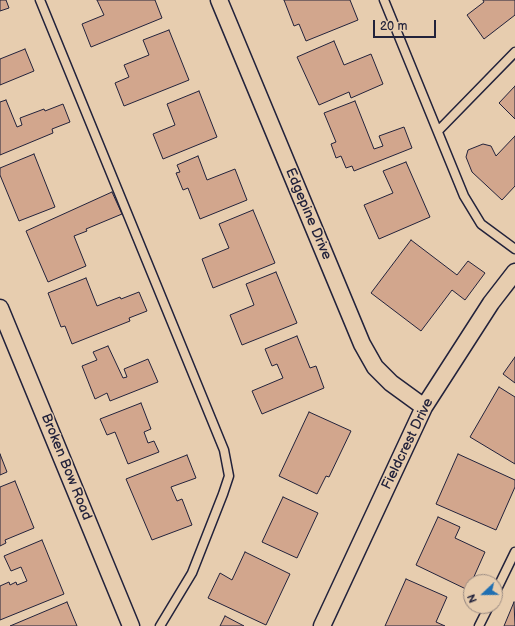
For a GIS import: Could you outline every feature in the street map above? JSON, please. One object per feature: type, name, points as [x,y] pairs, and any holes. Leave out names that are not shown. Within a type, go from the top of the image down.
[{"type":"street","name":"Edgepine Drive","points":[[219,0],[362,344],[375,367],[391,383],[424,407]]},
{"type":"street","name":"Fieldcrest Drive","points":[[322,626],[424,407],[491,303],[515,272]]},
{"type":"street","name":"Broken Bow Road","points":[[0,308],[131,626]]},
{"type":"lane","points":[[40,0],[224,450],[229,476],[192,573],[160,626]]},
{"type":"lane","points":[[384,0],[464,196],[481,224],[515,249]]},
{"type":"lane","points":[[438,132],[515,52]]},
{"type":"lane","points":[[503,577],[515,552]]},
{"type":"lane","points":[[479,626],[485,614]]},
{"type":"building","points":[[0,0],[6,0],[9,8],[0,11]]},
{"type":"building","points":[[97,0],[155,0],[162,18],[91,47],[82,24],[104,15]]},
{"type":"building","points":[[284,0],[350,0],[358,20],[306,41],[299,24],[294,26]]},
{"type":"building","points":[[483,0],[515,0],[515,15],[484,39],[467,15],[484,2]]},
{"type":"building","points":[[169,30],[189,80],[124,106],[115,83],[129,77],[124,65],[149,55],[143,40]]},
{"type":"building","points":[[334,41],[344,65],[371,54],[383,84],[351,98],[349,92],[319,105],[297,57]]},
{"type":"building","points":[[25,49],[34,71],[0,85],[0,59]]},
{"type":"building","points":[[515,86],[515,119],[499,103]]},
{"type":"building","points":[[199,91],[217,137],[163,159],[153,134],[175,125],[167,104]]},
{"type":"building","points":[[6,100],[17,127],[22,125],[20,118],[63,104],[70,122],[52,129],[53,133],[0,155],[0,102]]},
{"type":"building","points":[[355,101],[374,149],[383,146],[379,136],[404,127],[412,148],[354,171],[352,166],[346,168],[341,156],[336,158],[331,144],[336,142],[324,113]]},
{"type":"building","points":[[515,136],[515,186],[502,200],[472,172],[466,157],[468,150],[483,144],[491,146],[496,156]]},
{"type":"building","points":[[34,154],[55,207],[19,221],[0,175],[0,168]]},
{"type":"building","points":[[198,156],[207,180],[235,169],[247,200],[200,219],[188,188],[183,190],[176,173],[180,172],[177,165]]},
{"type":"building","points":[[406,162],[430,217],[379,239],[364,205],[393,193],[383,171]]},
{"type":"building","points":[[112,192],[122,214],[86,229],[87,231],[74,236],[86,266],[48,282],[26,231]]},
{"type":"building","points":[[253,210],[275,263],[213,288],[202,259],[229,248],[219,224]]},
{"type":"building","points":[[411,240],[457,275],[468,261],[485,273],[465,300],[452,290],[421,331],[371,293]]},
{"type":"building","points":[[276,272],[297,323],[242,345],[230,315],[254,305],[246,284]]},
{"type":"building","points":[[86,278],[97,306],[120,297],[121,299],[139,292],[147,311],[129,318],[130,321],[72,344],[65,326],[61,327],[48,293]]},
{"type":"building","points":[[297,336],[310,368],[316,366],[324,388],[262,414],[252,391],[283,378],[277,364],[272,366],[265,349]]},
{"type":"building","points":[[108,346],[123,378],[127,377],[124,369],[148,359],[158,382],[110,401],[107,393],[95,399],[82,366],[97,360],[93,352]]},
{"type":"building","points":[[515,357],[515,383],[503,374]]},
{"type":"building","points":[[499,387],[515,397],[515,464],[470,437]]},
{"type":"building","points":[[141,403],[151,429],[144,432],[148,443],[154,441],[159,452],[128,464],[115,432],[107,435],[100,419]]},
{"type":"building","points":[[309,412],[351,431],[329,477],[326,476],[317,494],[279,476]]},
{"type":"building","points":[[0,454],[7,472],[0,475]]},
{"type":"building","points":[[458,454],[515,480],[515,487],[496,530],[436,504]]},
{"type":"building","points":[[187,455],[196,478],[171,487],[177,501],[182,499],[192,525],[152,540],[126,479]]},
{"type":"building","points":[[15,481],[34,528],[5,540],[6,543],[0,546],[0,487]]},
{"type":"building","points":[[283,497],[318,513],[297,558],[262,542]]},
{"type":"building","points":[[438,517],[460,527],[455,538],[485,552],[475,574],[463,574],[463,588],[416,565]]},
{"type":"building","points":[[42,540],[64,594],[0,620],[0,586],[9,582],[10,585],[16,582],[17,585],[27,581],[21,567],[11,571],[4,556]]},
{"type":"building","points":[[245,552],[290,574],[266,625],[208,598],[220,573],[232,580]]},
{"type":"building","points":[[406,579],[447,597],[436,622],[445,626],[385,626]]},
{"type":"building","points":[[67,602],[77,626],[10,626]]},
{"type":"building","points":[[514,602],[515,626],[504,626]]},
{"type":"building","points":[[225,616],[244,626],[220,626]]}]
